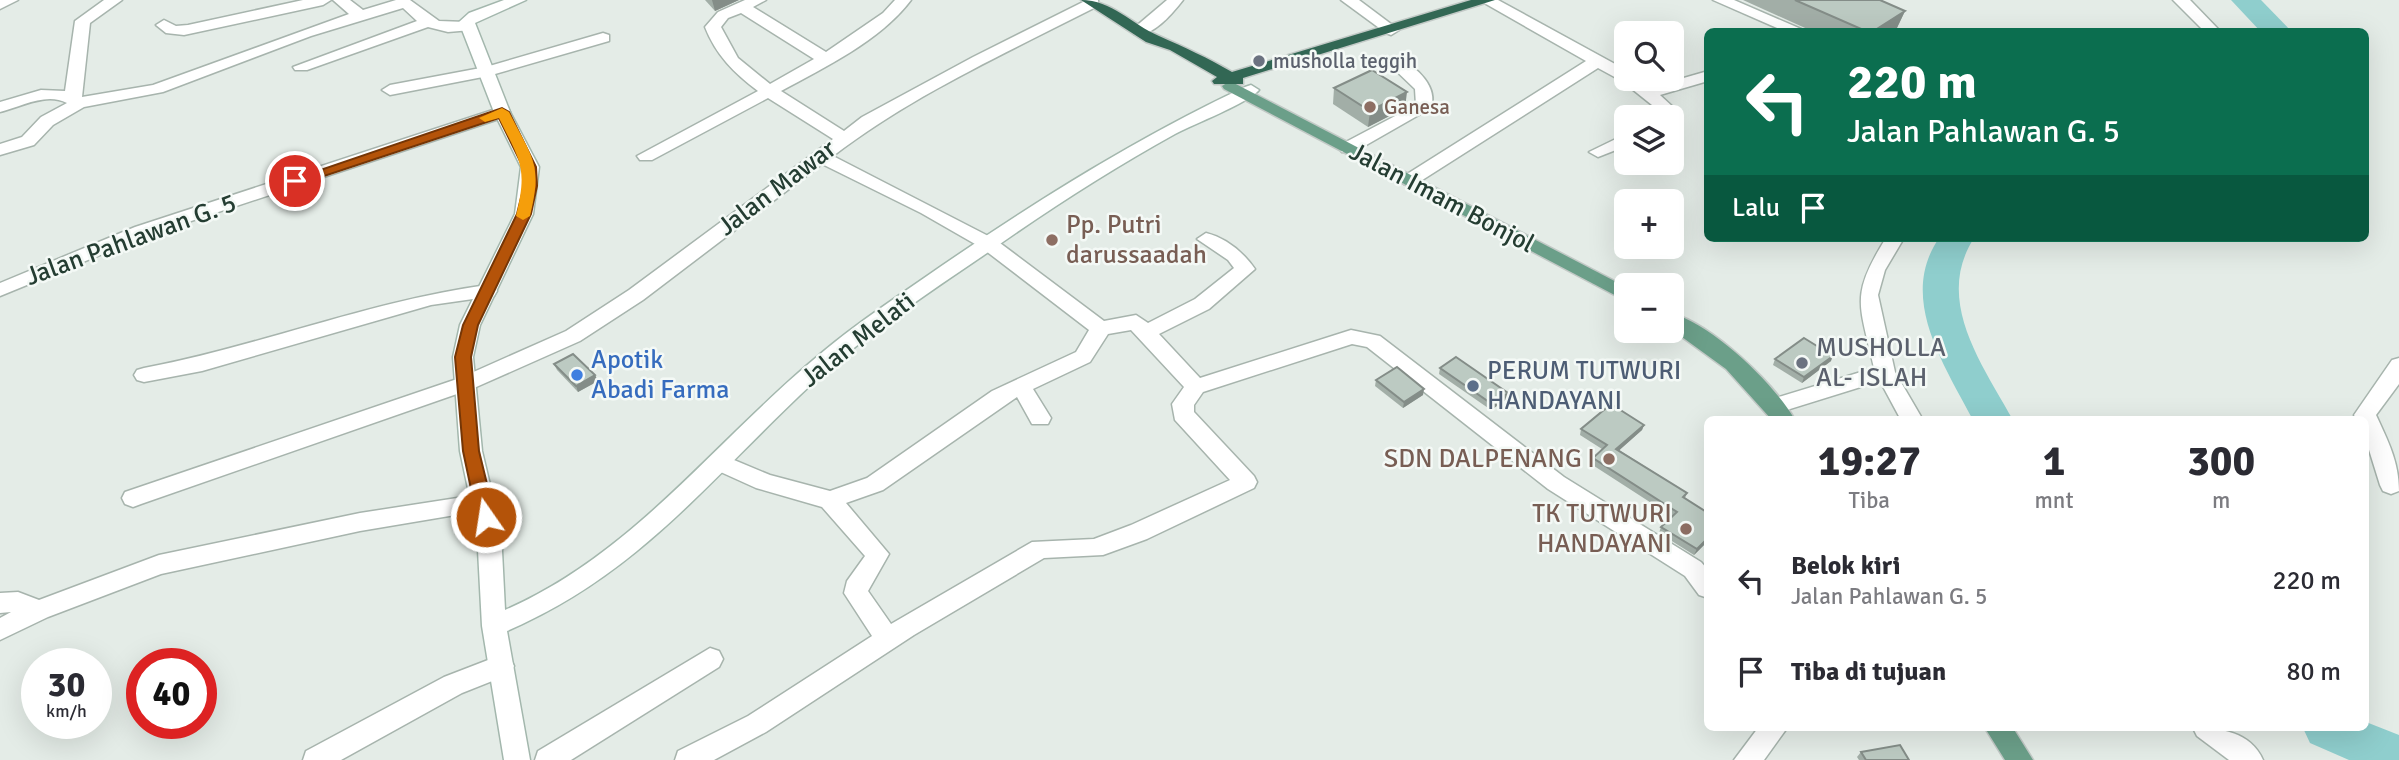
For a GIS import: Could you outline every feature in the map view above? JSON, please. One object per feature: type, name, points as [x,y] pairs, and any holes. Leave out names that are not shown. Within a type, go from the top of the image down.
[{"type":"highway","points":[[1242,86],[1288,58],[1303,56],[1487,0]]},
{"type":"highway","points":[[1091,1],[1146,35],[1162,52],[1242,86],[1294,65],[1303,56]]},
{"type":"main road","name":"Jalan Imam Bonjol","points":[[1242,86],[1348,148],[1614,289]]},
{"type":"main road","points":[[1684,330],[1733,366],[1779,413]]},
{"type":"main road","points":[[2000,731],[2020,760]]},
{"type":"street","points":[[0,4],[10,0]]},
{"type":"street","points":[[0,150],[28,141],[47,121],[75,99],[79,72],[76,54],[83,21],[114,0]]},
{"type":"street","points":[[164,25],[169,30],[177,31],[197,29],[323,0]]},
{"type":"street","points":[[341,0],[361,16]]},
{"type":"street","points":[[467,27],[474,16],[518,0]]},
{"type":"street","points":[[758,0],[716,21],[715,34],[733,59],[769,91],[844,138]]},
{"type":"street","points":[[646,156],[769,91],[874,29],[899,7],[903,0]]},
{"type":"street","points":[[1146,35],[1175,0]]},
{"type":"street","points":[[1349,0],[1391,30]]},
{"type":"street","points":[[1487,0],[1614,70]]},
{"type":"street","points":[[1721,0],[1791,28]]},
{"type":"street","points":[[2182,0],[2210,28]]},
{"type":"street","name":"Jalan Mawar","points":[[133,498],[467,383],[540,352],[606,316],[844,138],[934,83],[1091,1]]},
{"type":"street","points":[[0,107],[43,96],[75,99],[157,89],[229,60],[405,2],[425,23],[432,26],[467,27]]},
{"type":"street","points":[[742,6],[824,58]]},
{"type":"street","points":[[302,67],[425,23]]},
{"type":"street","points":[[467,27],[488,71],[502,112],[530,167],[530,186],[524,214],[487,291],[466,342],[463,357],[471,451],[489,531],[494,626],[517,760]]},
{"type":"street","points":[[390,90],[488,71],[603,38]]},
{"type":"street","points":[[1410,180],[1598,61]]},
{"type":"street","points":[[1348,148],[1423,108],[1427,100],[1425,89],[1399,66]]},
{"type":"street","points":[[1647,94],[1704,77]]},
{"type":"street","name":"Jalan Melati","points":[[494,626],[550,603],[624,548],[722,463],[807,376],[987,242],[1102,166],[1242,86]]},
{"type":"street","points":[[1643,91],[1662,105]]},
{"type":"street","name":"Jalan Pahlawan G. 5","points":[[0,290],[142,231],[502,112]]},
{"type":"street","points":[[1598,152],[1614,145]]},
{"type":"street","points":[[822,157],[987,242],[1025,268],[1067,305],[1100,328],[1136,322],[1148,331],[1196,387]]},
{"type":"street","points":[[1148,331],[1202,304],[1245,268],[1235,256],[1206,239]]},
{"type":"street","points":[[1892,242],[1875,270],[1868,295],[1885,372],[1910,416]]},
{"type":"street","points":[[144,375],[202,364],[430,299],[487,291]]},
{"type":"street","points":[[830,500],[882,479],[1000,396],[1083,357],[1090,350],[1100,328]]},
{"type":"street","points":[[688,760],[757,724],[887,639],[1040,549],[1095,548],[1139,532],[1243,484],[1246,480],[1183,414],[1182,404],[1196,387],[1351,337],[1373,341],[1556,483],[1693,569],[1704,583]]},
{"type":"street","points":[[2365,416],[2369,404],[2386,389],[2399,365]]},
{"type":"street","points":[[1779,413],[1885,372]]},
{"type":"street","points":[[1021,386],[1040,418]]},
{"type":"street","points":[[2369,423],[2382,450],[2391,485]]},
{"type":"street","points":[[722,463],[764,482],[830,500],[877,554],[876,560],[856,588],[856,593],[887,639]]},
{"type":"street","points":[[0,630],[40,610],[159,565],[360,522],[483,503]]},
{"type":"street","points":[[0,603],[18,602],[40,610]]},
{"type":"street","points":[[548,760],[710,659]]},
{"type":"street","points":[[316,760],[453,685],[501,666]]},
{"type":"street","points":[[1747,760],[1771,731]]},
{"type":"street","points":[[2210,731],[2250,760]]},
{"type":"building","points":[[1795,0],[1880,0],[1905,11],[1878,28],[1859,28]]},
{"type":"building","points":[[1372,70],[1407,92],[1370,111],[1334,88]]},
{"type":"building","name":"MUSHOLLA AL- ISLAH","points":[[1804,338],[1833,356],[1804,377],[1775,359]]},
{"type":"building","name":"Apotik Abadi Farma","points":[[573,354],[595,375],[576,386],[554,364]]},
{"type":"building","name":"PERUM TUTWURI HANDAYANI","points":[[1456,357],[1508,393],[1492,404],[1440,368]]},
{"type":"building","name":"PERUM TUTWURI HANDAYANI","points":[[1397,367],[1424,389],[1404,402],[1376,380]]},
{"type":"building","points":[[1611,404],[1644,425],[1616,449],[1687,493],[1683,497],[1704,510],[1704,542],[1697,549],[1661,527],[1677,512],[1593,458],[1607,445],[1581,429]]},
{"type":"building","points":[[1900,745],[1909,760],[1866,760],[1861,752]]},
{"type":"waterway","points":[[2245,0],[2274,28]]},
{"type":"waterway","points":[[1954,242],[1944,258],[1939,280],[1941,304],[1958,354],[1991,416]]},
{"type":"waterway","points":[[2334,731],[2399,758]]},
{"type":"slow traffic","points":[[485,118],[502,112],[530,167],[530,186],[523,216]]},
{"type":"place","name":"musholla teggih","points":[[1259,61]]},
{"type":"place","name":"Ganesa","points":[[1370,107]]},
{"type":"place","name":"Pp. Putri darussaadah","points":[[1052,240]]},
{"type":"place","name":"MUSHOLLA AL- ISLAH","points":[[1802,363]]},
{"type":"place","name":"Apotik Abadi Farma","points":[[577,375]]},
{"type":"place","name":"PERUM TUTWURI HANDAYANI","points":[[1473,386]]},
{"type":"place","name":"SDN DALPENANG I","points":[[1609,459]]},
{"type":"place","name":"TK TUTWURI HANDAYANI","points":[[1686,529]]},
{"type":"route","points":[[295,181],[502,112],[530,167],[530,186],[524,214],[470,325],[463,357],[471,451],[486,517]]}]
